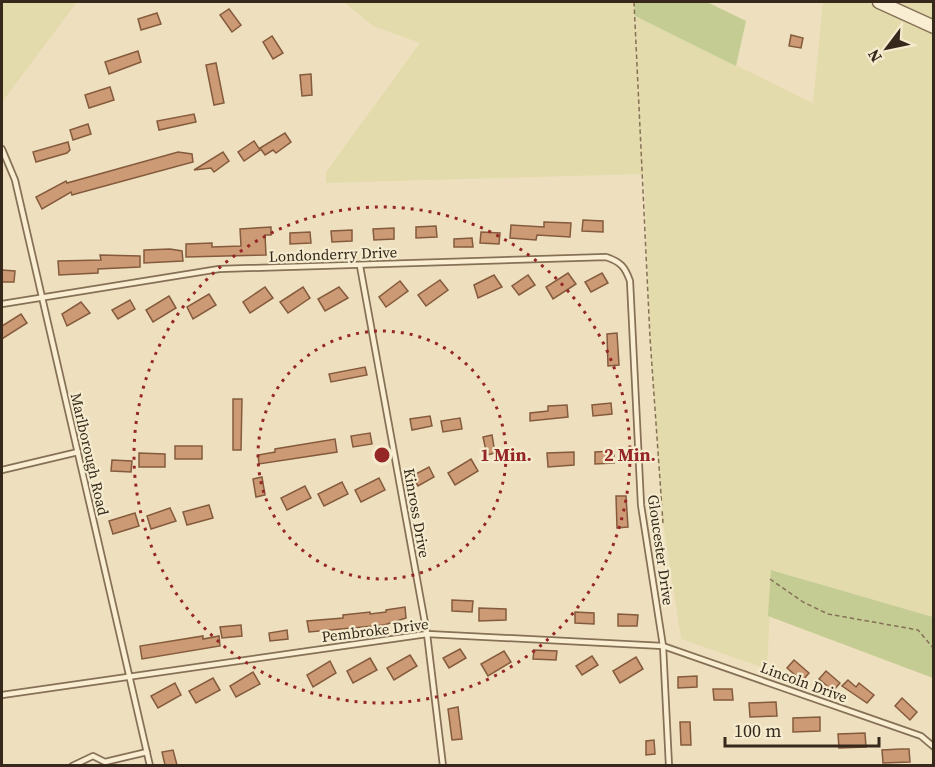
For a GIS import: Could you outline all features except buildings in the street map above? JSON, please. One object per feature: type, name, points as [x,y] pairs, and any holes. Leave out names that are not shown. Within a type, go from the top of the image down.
[{"type":"street","points":[[879,2],[933,27]]},
{"type":"lane","name":"Marlborough Road","points":[[2,149],[15,180],[150,765]]},
{"type":"lane","name":"Londonderry Drive","points":[[2,304],[219,269],[606,257],[625,267]]},
{"type":"lane","name":"Kinross Drive","points":[[360,266],[427,634],[443,765]]},
{"type":"lane","name":"Gloucester Drive","points":[[625,267],[630,282],[641,505],[663,646],[669,765]]},
{"type":"lane","points":[[2,470],[78,452]]},
{"type":"lane","name":"Pembroke Drive","points":[[2,695],[128,675],[427,634],[663,646]]},
{"type":"lane","name":"Lincoln Drive","points":[[663,646],[921,736],[933,747]]},
{"type":"lane","points":[[72,765],[93,756],[105,764],[147,752]]},
{"type":"path","points":[[634,2],[650,338],[663,523]]},
{"type":"path","points":[[770,579],[802,602],[828,614],[918,630],[933,649]]},
{"type":"shaded area","points":[[2,2],[77,2],[2,102]]},
{"type":"shaded area","points":[[344,2],[634,2],[635,16],[813,103],[823,2],[866,2],[933,34],[933,617],[772,570],[767,669],[681,639],[663,523],[650,338],[644,174],[326,183],[326,172],[420,43],[373,26]]},
{"type":"shaded area","points":[[892,2],[933,2],[933,21]]},
{"type":"green space","points":[[634,2],[707,2],[746,21],[736,66],[635,16]]},
{"type":"green space","points":[[771,570],[933,617],[933,678],[768,616]]}]
